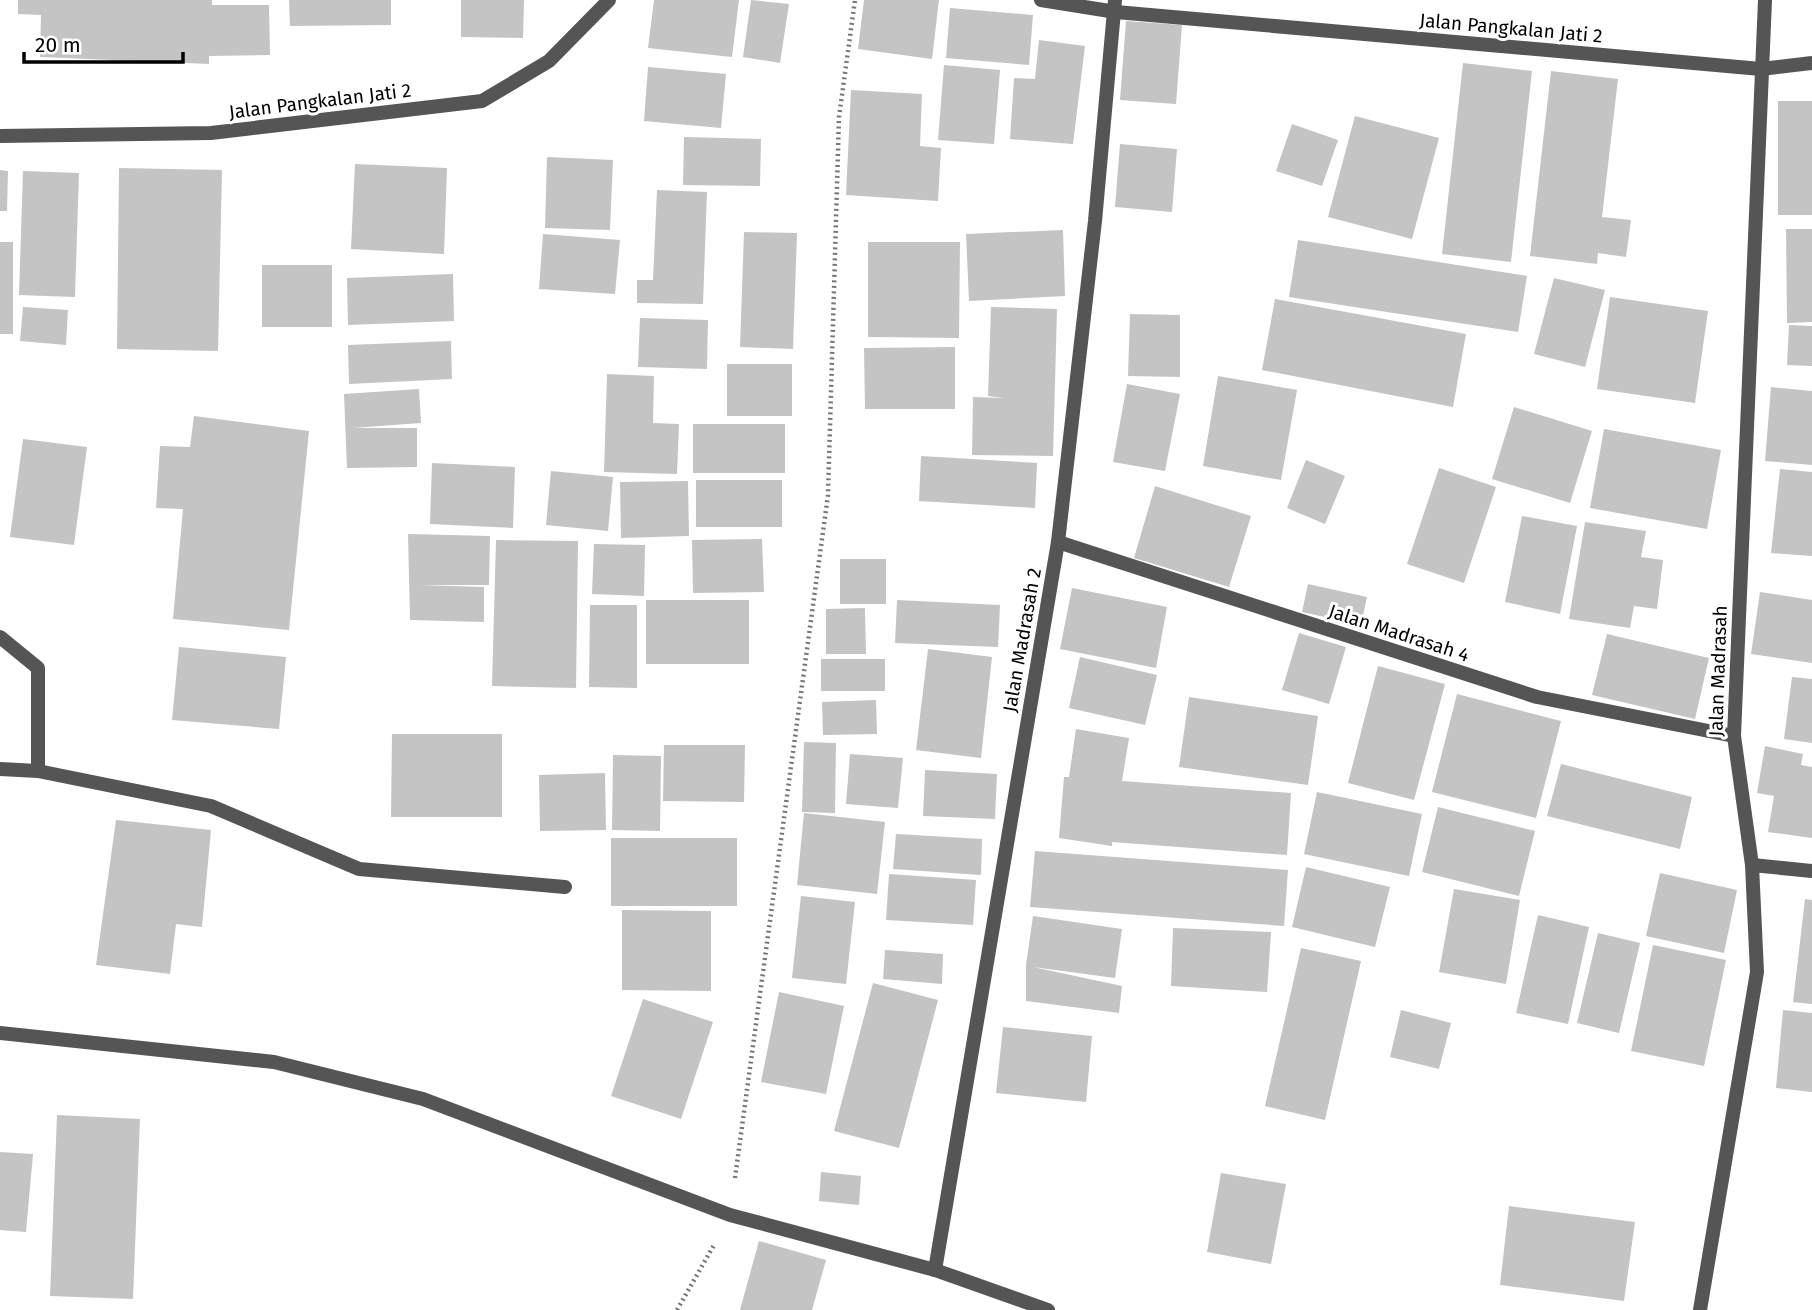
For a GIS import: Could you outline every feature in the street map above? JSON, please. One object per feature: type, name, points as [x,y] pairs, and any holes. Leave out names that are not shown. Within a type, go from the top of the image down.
[{"type":"street","name":"Jalan Pangkalan Jati 2","points":[[0,136],[211,133],[482,101],[549,61],[609,0]]},
{"type":"street","name":"Jalan Pangkalan Jati 2","points":[[1041,0],[1761,69],[1812,63]]},
{"type":"street","name":"Jalan Madrasah","points":[[1700,1310],[1757,972],[1752,865],[1734,736],[1765,0]]},
{"type":"street","name":"Jalan Madrasah 2","points":[[936,1270],[1058,542],[1115,6]]},
{"type":"street","name":"Jalan Madrasah 4","points":[[1058,542],[1537,697],[1734,736]]},
{"type":"street","points":[[0,636],[38,668],[38,771]]},
{"type":"street","points":[[0,769],[38,771],[211,806],[359,869],[565,887]]},
{"type":"street","points":[[1752,865],[1812,871]]},
{"type":"street","points":[[0,1033],[274,1062],[410,1096],[730,1215],[936,1270],[1048,1310]]},
{"type":"path","points":[[677,1310],[730,1215],[828,495],[839,117],[855,0]]},
{"type":"building","points":[[18,0],[212,0],[212,5],[269,5],[270,55],[209,56],[209,64],[40,57],[41,15],[18,14]]},
{"type":"building","points":[[289,0],[391,0],[391,25],[290,26]]},
{"type":"building","points":[[461,0],[524,0],[523,38],[461,37]]},
{"type":"building","points":[[654,0],[739,0],[732,57],[648,48]]},
{"type":"building","points":[[751,0],[789,4],[780,63],[743,57]]},
{"type":"building","points":[[864,0],[939,0],[932,59],[858,49]]},
{"type":"building","points":[[950,8],[1033,15],[1029,65],[946,58]]},
{"type":"building","points":[[1126,21],[1182,25],[1176,104],[1120,100]]},
{"type":"building","points":[[1039,40],[1085,46],[1073,144],[1010,139],[1014,78],[1035,79]]},
{"type":"building","points":[[1463,63],[1532,71],[1511,262],[1442,254]]},
{"type":"building","points":[[944,65],[1000,70],[994,144],[938,140]]},
{"type":"building","points":[[648,67],[726,74],[721,128],[644,121]]},
{"type":"building","points":[[1551,71],[1618,79],[1602,217],[1631,220],[1626,257],[1598,253],[1597,264],[1530,256]]},
{"type":"building","points":[[851,90],[922,94],[920,146],[941,148],[938,201],[846,195]]},
{"type":"building","points":[[1778,101],[1812,101],[1812,215],[1778,215]]},
{"type":"building","points":[[1355,116],[1439,138],[1412,239],[1328,217]]},
{"type":"building","points":[[1292,124],[1338,140],[1322,186],[1276,171]]},
{"type":"building","points":[[684,137],[761,139],[760,186],[683,185]]},
{"type":"building","points":[[1120,144],[1177,149],[1172,212],[1115,207]]},
{"type":"building","points":[[547,157],[613,160],[610,230],[545,228]]},
{"type":"building","points":[[355,164],[447,168],[444,254],[351,249]]},
{"type":"building","points":[[119,168],[222,170],[218,351],[117,349]]},
{"type":"building","points":[[0,170],[8,171],[7,211],[0,211]]},
{"type":"building","points":[[23,171],[79,173],[75,297],[19,295]]},
{"type":"building","points":[[657,190],[707,192],[703,304],[637,303],[637,280],[653,280]]},
{"type":"building","points":[[1786,229],[1812,229],[1812,322],[1787,323]]},
{"type":"building","points":[[1063,230],[1065,296],[969,301],[966,234]]},
{"type":"building","points":[[744,232],[797,233],[793,349],[740,347]]},
{"type":"building","points":[[543,234],[620,240],[615,294],[539,289]]},
{"type":"building","points":[[1298,240],[1527,276],[1518,332],[1289,297]]},
{"type":"building","points":[[0,242],[13,242],[13,334],[0,334]]},
{"type":"building","points":[[868,242],[960,242],[959,338],[868,337]]},
{"type":"building","points":[[262,265],[332,265],[332,327],[262,327]]},
{"type":"building","points":[[453,274],[454,321],[348,325],[347,278]]},
{"type":"building","points":[[1554,278],[1605,290],[1585,367],[1534,354]]},
{"type":"building","points":[[1610,297],[1708,311],[1695,403],[1597,389]]},
{"type":"building","points":[[1275,299],[1466,334],[1453,407],[1262,370]]},
{"type":"building","points":[[23,307],[68,310],[66,345],[20,341]]},
{"type":"building","points":[[991,307],[1057,309],[1053,456],[972,455],[973,397],[1004,398],[988,396]]},
{"type":"building","points":[[1130,314],[1180,315],[1180,377],[1128,376]]},
{"type":"building","points":[[640,318],[708,320],[707,369],[638,367]]},
{"type":"building","points":[[1789,325],[1812,326],[1812,366],[1787,365]]},
{"type":"building","points":[[451,341],[452,379],[349,384],[348,345]]},
{"type":"building","points":[[955,347],[955,409],[865,409],[864,348]]},
{"type":"building","points":[[727,364],[792,364],[792,416],[727,416]]},
{"type":"building","points":[[607,374],[654,376],[653,423],[679,424],[677,474],[604,472]]},
{"type":"building","points":[[1218,376],[1297,390],[1281,480],[1203,466]]},
{"type":"building","points":[[1127,384],[1180,394],[1165,471],[1113,462]]},
{"type":"building","points":[[1771,387],[1812,391],[1812,465],[1765,461]]},
{"type":"building","points":[[419,389],[421,423],[353,428],[417,428],[417,467],[347,468],[344,394]]},
{"type":"building","points":[[1514,407],[1592,431],[1570,503],[1492,479]]},
{"type":"building","points":[[194,416],[309,431],[289,630],[173,619],[183,509],[156,508],[160,446],[190,447]]},
{"type":"building","points":[[693,424],[785,424],[785,473],[693,473]]},
{"type":"building","points":[[1604,429],[1721,450],[1707,529],[1590,508]]},
{"type":"building","points":[[23,439],[87,447],[74,545],[10,537]]},
{"type":"building","points":[[921,456],[1037,463],[1035,508],[919,501]]},
{"type":"building","points":[[1306,460],[1345,476],[1325,524],[1287,508]]},
{"type":"building","points":[[432,463],[515,467],[513,528],[430,524]]},
{"type":"building","points":[[1439,468],[1496,487],[1464,583],[1407,564]]},
{"type":"building","points":[[1780,469],[1812,472],[1812,556],[1771,553]]},
{"type":"building","points":[[551,471],[613,477],[608,531],[546,525]]},
{"type":"building","points":[[696,480],[782,480],[782,527],[696,527]]},
{"type":"building","points":[[688,481],[689,536],[621,538],[620,482]]},
{"type":"building","points":[[1155,486],[1251,516],[1229,587],[1134,558]]},
{"type":"building","points":[[1522,516],[1577,526],[1560,614],[1505,602]]},
{"type":"building","points":[[1585,522],[1646,531],[1641,557],[1663,560],[1657,609],[1634,606],[1630,628],[1569,619]]},
{"type":"building","points":[[408,534],[490,536],[489,585],[419,585],[484,587],[484,622],[410,620]]},
{"type":"building","points":[[762,539],[764,592],[693,593],[692,540]]},
{"type":"building","points":[[496,540],[578,541],[576,688],[492,686]]},
{"type":"building","points":[[594,544],[645,545],[644,596],[592,594]]},
{"type":"building","points":[[840,559],[886,559],[886,604],[840,604]]},
{"type":"building","points":[[1308,584],[1367,597],[1361,625],[1302,612]]},
{"type":"building","points":[[1072,588],[1167,607],[1156,668],[1060,649]]},
{"type":"building","points":[[1760,592],[1812,600],[1812,663],[1751,654]]},
{"type":"building","points":[[646,600],[749,600],[749,664],[646,664]]},
{"type":"building","points":[[897,600],[1000,605],[998,647],[895,643]]},
{"type":"building","points":[[590,605],[637,605],[637,688],[589,687]]},
{"type":"building","points":[[865,608],[866,654],[826,654],[826,609]]},
{"type":"building","points":[[1299,633],[1346,647],[1329,704],[1282,690]]},
{"type":"building","points":[[1607,634],[1709,658],[1695,719],[1592,695]]},
{"type":"building","points":[[179,647],[286,657],[279,729],[172,720]]},
{"type":"building","points":[[928,649],[992,657],[981,758],[916,750]]},
{"type":"building","points":[[1080,657],[1157,675],[1145,725],[1069,708]]},
{"type":"building","points":[[821,659],[885,659],[885,691],[821,691]]},
{"type":"building","points":[[1378,666],[1445,684],[1414,800],[1348,783]]},
{"type":"building","points":[[1792,677],[1812,679],[1812,743],[1784,739]]},
{"type":"building","points":[[1457,694],[1561,721],[1536,818],[1432,792]]},
{"type":"building","points":[[1189,697],[1318,716],[1308,785],[1179,767]]},
{"type":"building","points":[[876,700],[877,734],[823,735],[822,702]]},
{"type":"building","points":[[1076,729],[1129,738],[1122,781],[1291,793],[1287,855],[1112,842],[1112,846],[1059,838],[1064,777],[1069,777]]},
{"type":"building","points":[[392,734],[502,734],[502,817],[391,817]]},
{"type":"building","points":[[804,742],[836,743],[835,813],[802,812]]},
{"type":"building","points":[[664,745],[745,745],[744,802],[663,801]]},
{"type":"building","points":[[1765,746],[1803,754],[1801,765],[1812,767],[1812,838],[1768,832],[1774,796],[1757,793]]},
{"type":"building","points":[[850,754],[903,758],[898,808],[846,804]]},
{"type":"building","points":[[613,755],[661,756],[660,831],[612,830]]},
{"type":"building","points":[[1561,764],[1692,797],[1680,849],[1547,816]]},
{"type":"building","points":[[925,770],[997,774],[995,819],[923,816]]},
{"type":"building","points":[[605,773],[606,830],[540,831],[539,775]]},
{"type":"building","points":[[1317,792],[1422,814],[1409,876],[1304,854]]},
{"type":"building","points":[[1438,807],[1535,831],[1519,896],[1422,872]]},
{"type":"building","points":[[804,813],[885,822],[877,894],[797,885]]},
{"type":"building","points":[[116,820],[211,830],[202,927],[176,924],[170,974],[96,965]]},
{"type":"building","points":[[896,834],[982,839],[981,875],[893,869]]},
{"type":"building","points":[[611,838],[737,838],[737,906],[611,906]]},
{"type":"building","points":[[1035,851],[1288,870],[1284,926],[1030,907]]},
{"type":"building","points":[[1306,867],[1390,887],[1375,947],[1292,927]]},
{"type":"building","points":[[1660,873],[1737,890],[1724,953],[1646,936]]},
{"type":"building","points":[[889,874],[976,880],[973,925],[886,920]]},
{"type":"building","points":[[1454,889],[1520,900],[1506,984],[1439,972]]},
{"type":"building","points":[[801,896],[855,902],[846,984],[792,978]]},
{"type":"building","points":[[1805,899],[1812,900],[1812,1004],[1793,1002]]},
{"type":"building","points":[[622,910],[711,911],[711,991],[622,990]]},
{"type":"building","points":[[1538,915],[1589,927],[1568,1024],[1516,1013]]},
{"type":"building","points":[[1033,916],[1122,929],[1115,978],[1033,967],[1122,986],[1119,1013],[1026,1001],[1026,965]]},
{"type":"building","points":[[1173,928],[1271,932],[1267,992],[1171,986]]},
{"type":"building","points":[[1598,933],[1640,943],[1619,1033],[1577,1023]]},
{"type":"building","points":[[1653,945],[1726,960],[1704,1066],[1631,1051]]},
{"type":"building","points":[[1301,948],[1361,961],[1325,1120],[1265,1106]]},
{"type":"building","points":[[885,950],[943,954],[942,984],[883,979]]},
{"type":"building","points":[[873,983],[938,1000],[899,1148],[834,1131]]},
{"type":"building","points":[[779,992],[844,1006],[826,1094],[761,1082]]},
{"type":"building","points":[[643,999],[713,1022],[681,1119],[611,1096]]},
{"type":"building","points":[[1401,1010],[1451,1023],[1439,1069],[1390,1057]]},
{"type":"building","points":[[1783,1010],[1812,1013],[1812,1092],[1776,1088]]},
{"type":"building","points":[[1003,1027],[1092,1036],[1086,1102],[996,1093]]},
{"type":"building","points":[[57,1115],[140,1119],[133,1299],[50,1296]]},
{"type":"building","points":[[0,1152],[33,1154],[26,1232],[0,1230]]},
{"type":"building","points":[[821,1172],[861,1176],[859,1205],[819,1201]]},
{"type":"building","points":[[1221,1173],[1286,1184],[1271,1264],[1207,1252]]},
{"type":"building","points":[[1509,1206],[1635,1222],[1624,1301],[1500,1285]]},
{"type":"building","points":[[759,1241],[826,1260],[812,1310],[740,1310]]}]
